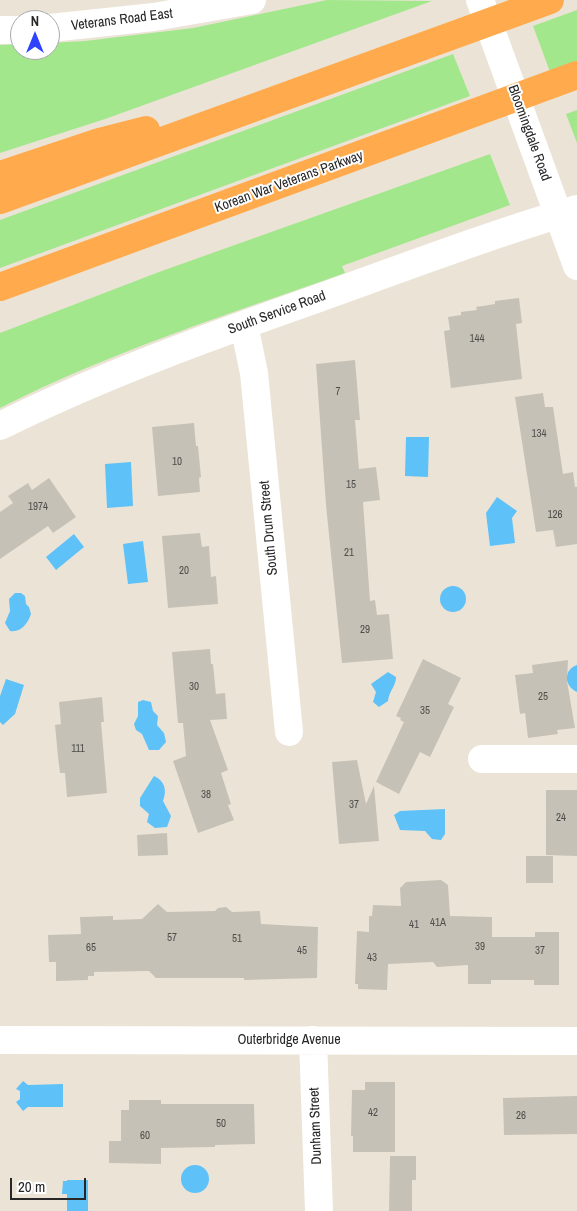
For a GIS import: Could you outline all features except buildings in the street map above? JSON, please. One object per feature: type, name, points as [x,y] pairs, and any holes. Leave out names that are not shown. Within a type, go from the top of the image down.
[{"type":"highway","points":[[0,200],[550,0]]},
{"type":"highway","name":"Korean War Veterans Parkway","points":[[0,288],[574,76]]},
{"type":"highway","points":[[0,175],[99,142],[300,91]]},
{"type":"highway","points":[[0,306],[178,223]]},
{"type":"street","name":"Veterans Road East","points":[[60,27],[154,17],[252,0]]},
{"type":"street","name":"Bloomingdale Road","points":[[480,0],[540,162],[568,211],[577,266]]},
{"type":"street","name":"South Service Road","points":[[0,426],[107,376],[520,226],[568,211]]},
{"type":"street","name":"South Drum Street","points":[[244,325],[254,373],[289,732]]},
{"type":"street","points":[[482,759],[577,759]]},
{"type":"street","name":"Outerbridge Avenue","points":[[0,1040],[577,1041]]},
{"type":"street","name":"Dunham Street","points":[[313,1040],[319,1211]]},
{"type":"green space","points":[[327,0],[432,1],[105,119],[0,153],[0,45],[10,44],[10,60],[60,60],[60,42],[193,28]]},
{"type":"green space","points":[[577,10],[577,62],[550,72],[533,26]]},
{"type":"green space","points":[[453,54],[470,96],[0,268],[0,220]]},
{"type":"green space","points":[[577,110],[577,143],[566,114]]},
{"type":"green space","points":[[490,154],[510,205],[342,266],[345,273],[127,351],[0,408],[0,333],[159,272]]},
{"type":"water","points":[[406,437],[429,437],[428,477],[405,476]]},
{"type":"water","points":[[131,462],[133,506],[107,508],[105,464]]},
{"type":"water","points":[[497,497],[517,511],[512,518],[515,543],[490,546],[486,513]]},
{"type":"water","points":[[74,534],[84,547],[56,570],[46,557]]},
{"type":"water","points":[[143,541],[148,582],[128,584],[123,544]]},
{"type":"water","points":[[453,586],[463,589],[466,599],[463,609],[453,612],[443,609],[440,599],[443,589]]},
{"type":"water","points":[[15,593],[21,593],[25,596],[26,604],[31,614],[21,629],[10,631],[5,623],[10,611],[9,599]]},
{"type":"water","points":[[577,665],[577,692],[570,686],[567,674],[572,667]]},
{"type":"water","points":[[388,672],[396,677],[396,680],[388,701],[379,707],[373,702],[376,692],[371,684]]},
{"type":"water","points":[[6,679],[24,685],[15,714],[3,725],[0,722],[0,696]]},
{"type":"water","points":[[143,700],[151,702],[153,711],[158,716],[157,725],[164,733],[166,742],[159,750],[149,750],[142,734],[136,730],[134,724],[138,716],[138,702]]},
{"type":"water","points":[[154,776],[161,780],[164,786],[163,801],[171,816],[167,827],[155,828],[147,822],[149,814],[140,806],[140,798]]},
{"type":"water","points":[[445,809],[445,834],[441,840],[432,839],[425,831],[400,830],[394,815],[400,811]]},
{"type":"water","points":[[23,1081],[28,1085],[63,1084],[63,1107],[28,1107],[23,1111],[16,1102],[20,1099],[20,1091],[16,1089]]},
{"type":"water","points":[[195,1165],[205,1169],[209,1179],[205,1189],[195,1193],[185,1189],[181,1179],[185,1169]]},
{"type":"water","points":[[88,1180],[88,1211],[67,1211],[67,1194],[62,1194],[63,1181]]}]
